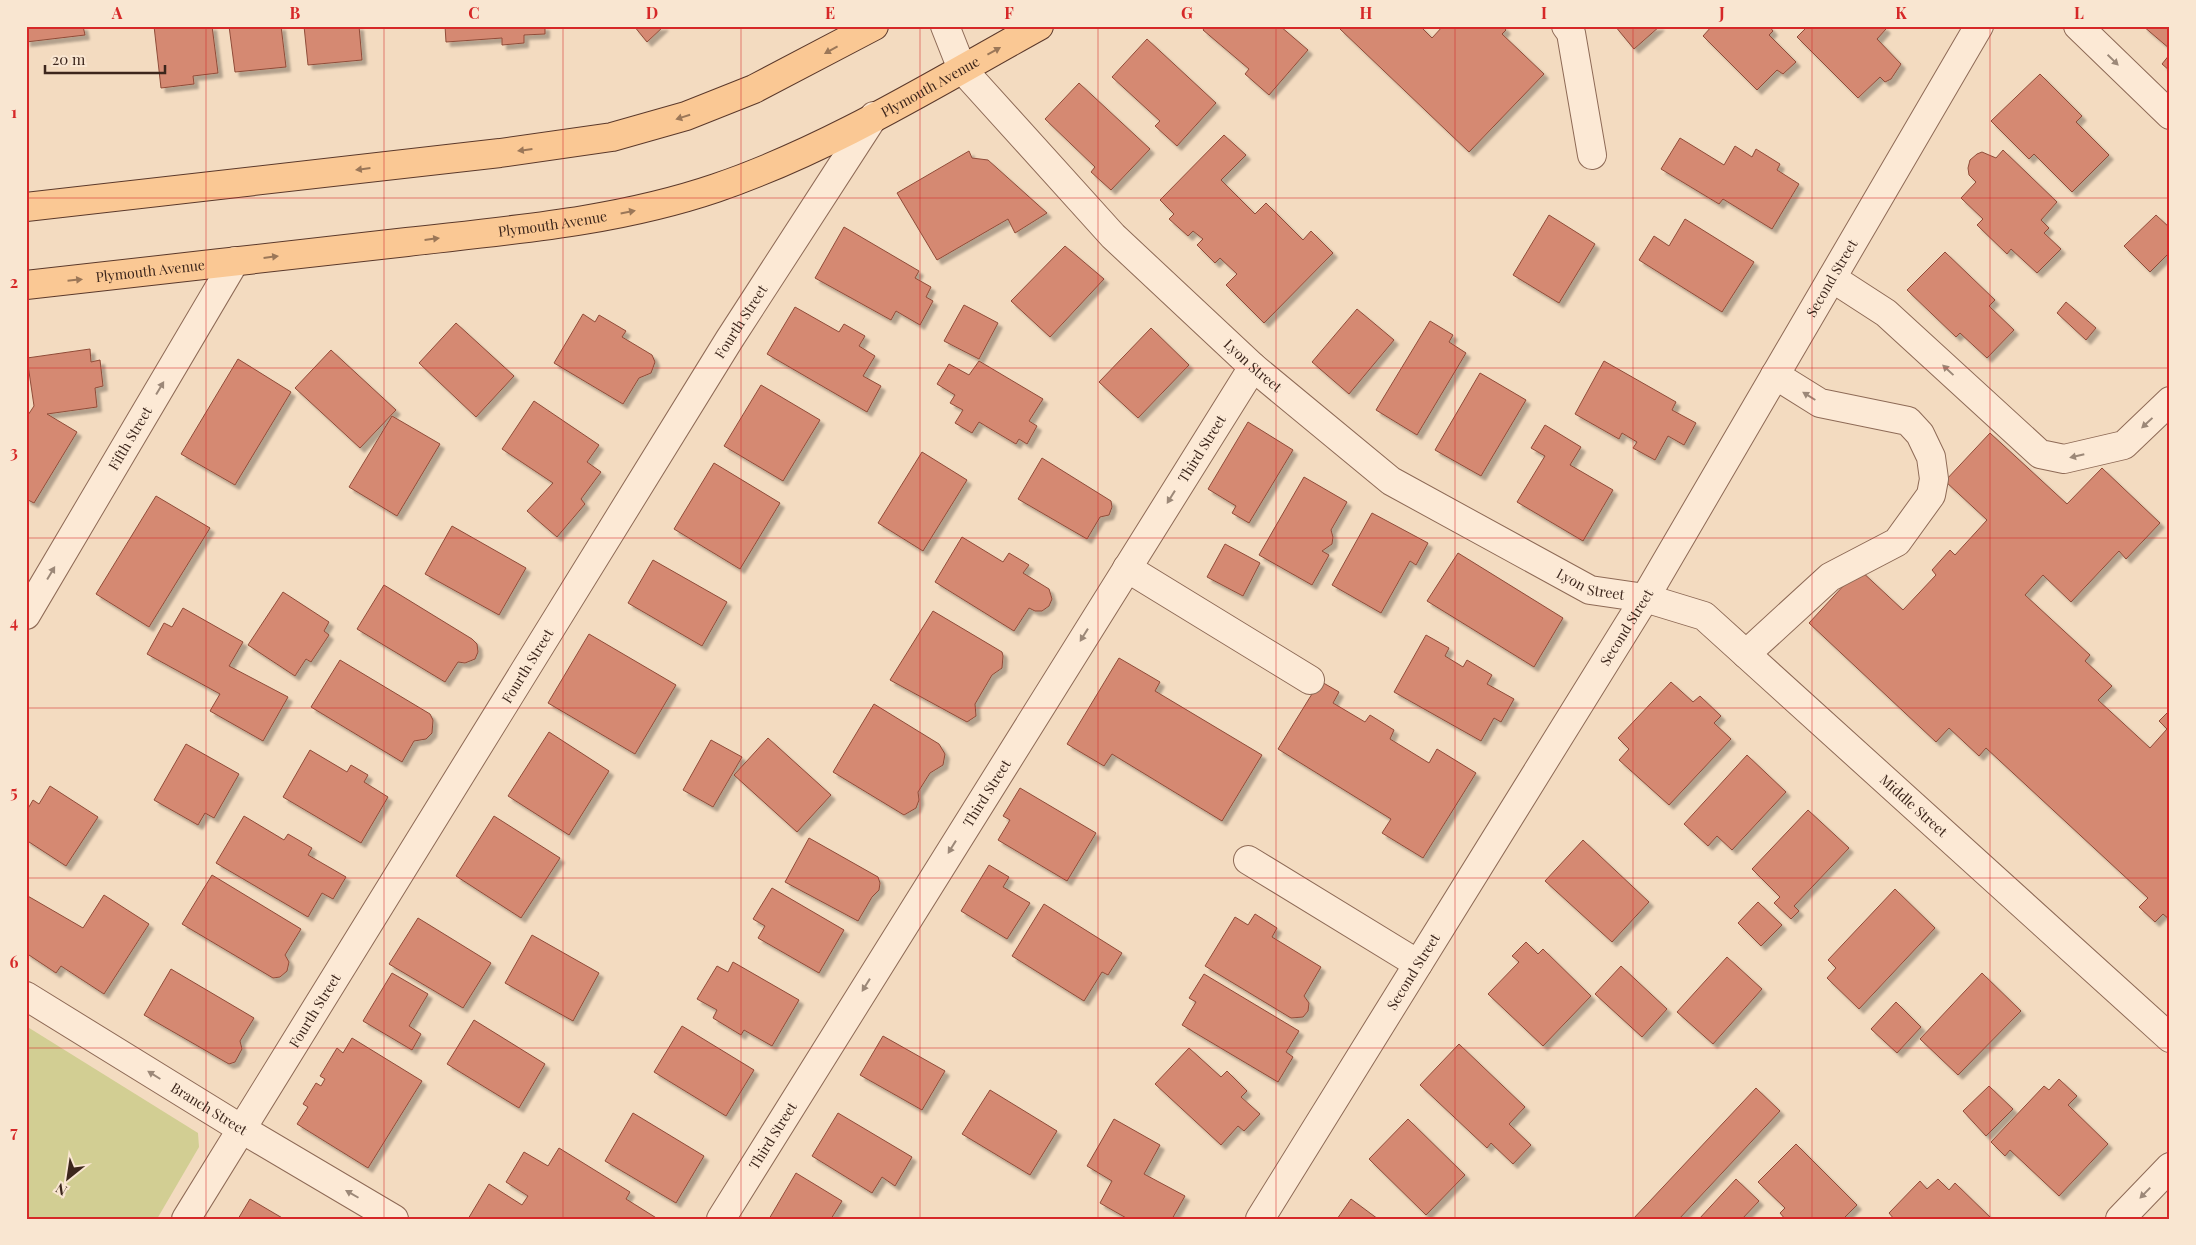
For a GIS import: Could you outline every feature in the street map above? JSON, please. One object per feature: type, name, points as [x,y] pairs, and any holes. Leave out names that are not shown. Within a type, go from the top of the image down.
[{"type":"main road","points":[[26,207],[500,153],[612,137],[686,116],[754,89],[874,26]]},
{"type":"main road","name":"Plymouth Avenue","points":[[26,285],[528,228],[630,212],[672,202],[750,176],[820,144],[1040,26]]},
{"type":"street","name":"Lyon Street","points":[[945,26],[962,69],[1113,236],[1253,367],[1391,481],[1590,590],[1644,598]]},
{"type":"street","points":[[1566,26],[1571,33],[1592,155]]},
{"type":"street","name":"Second Street","points":[[1260,1219],[1644,598],[1979,26]]},
{"type":"street","points":[[2078,26],[2170,114]]},
{"type":"street","name":"Fourth Street","points":[[186,1219],[240,1128],[729,340],[874,116]]},
{"type":"street","name":"Fifth Street","points":[[26,615],[235,261]]},
{"type":"street","points":[[1832,278],[1886,313],[2040,454],[2064,459],[2124,444],[2170,401]]},
{"type":"street","name":"Third Street","points":[[721,1219],[1253,367]]},
{"type":"street","points":[[1746,654],[1830,577],[1897,542],[1931,495],[1934,479],[1931,456],[1920,434],[1908,421],[1820,403],[1775,375]]},
{"type":"street","points":[[1126,568],[1310,680]]},
{"type":"street","name":"Middle Street","points":[[1644,598],[1704,616],[2170,1038]]},
{"type":"street","points":[[1248,860],[1418,964]]},
{"type":"street","name":"Branch Street","points":[[26,996],[240,1128],[394,1219]]},
{"type":"street","points":[[2120,1219],[2170,1167]]},
{"type":"shaded area","points":[[26,1026],[198,1133],[199,1147],[157,1219],[26,1219]]},
{"type":"building","points":[[26,26],[83,26],[85,35],[26,42]]},
{"type":"building","points":[[154,26],[212,26],[218,73],[193,76],[194,84],[161,88]]},
{"type":"building","points":[[229,26],[281,26],[286,67],[235,72]]},
{"type":"building","points":[[304,26],[359,26],[362,60],[308,65]]},
{"type":"building","points":[[445,26],[545,26],[545,34],[524,35],[524,43],[502,45],[502,38],[446,42]]},
{"type":"building","points":[[634,26],[664,26],[647,42]]},
{"type":"building","points":[[1206,26],[1280,26],[1308,50],[1269,95],[1245,74],[1249,69],[1203,30]]},
{"type":"building","points":[[1342,26],[1420,26],[1432,38],[1443,26],[1503,26],[1506,30],[1502,34],[1544,74],[1469,152],[1340,29]]},
{"type":"building","points":[[1615,26],[1660,26],[1634,49]]},
{"type":"building","points":[[1712,26],[1769,26],[1773,31],[1769,35],[1796,62],[1783,74],[1777,70],[1757,90],[1703,36]]},
{"type":"building","points":[[1808,26],[1883,26],[1886,29],[1877,39],[1901,64],[1891,79],[1885,82],[1880,77],[1858,98],[1797,37]]},
{"type":"building","points":[[2143,26],[2170,26],[2170,49]]},
{"type":"building","points":[[1147,39],[1216,103],[1177,146],[1155,126],[1160,121],[1112,77]]},
{"type":"building","points":[[2170,54],[2170,71],[2162,64]]},
{"type":"building","points":[[2040,74],[2082,116],[2076,122],[2109,155],[2072,192],[2034,154],[2029,159],[1991,121]]},
{"type":"building","points":[[1079,83],[1150,149],[1111,190],[1091,172],[1095,167],[1045,119]]},
{"type":"building","points":[[1224,135],[1246,155],[1221,180],[1255,214],[1266,203],[1303,240],[1311,231],[1333,253],[1264,323],[1226,285],[1237,274],[1220,258],[1215,263],[1197,245],[1203,239],[1193,231],[1188,236],[1169,219],[1174,214],[1160,200]]},
{"type":"building","points":[[1680,138],[1724,165],[1735,146],[1752,157],[1756,149],[1780,164],[1777,170],[1799,184],[1772,229],[1723,199],[1719,204],[1661,169]]},
{"type":"building","points":[[2003,150],[2057,202],[2041,220],[2049,228],[2044,233],[2061,249],[2037,273],[2011,249],[2007,254],[1977,225],[1983,219],[1961,198],[1976,182],[1969,175],[1970,160],[1982,152],[1996,158]]},
{"type":"building","points":[[969,151],[972,158],[988,160],[1047,213],[1015,233],[1008,219],[937,260],[897,193]]},
{"type":"building","points":[[1549,215],[1595,244],[1559,303],[1513,275]]},
{"type":"building","points":[[2156,215],[2170,228],[2170,252],[2150,272],[2124,246]]},
{"type":"building","points":[[1685,219],[1754,262],[1722,312],[1639,260],[1654,236],[1669,246]]},
{"type":"building","points":[[844,227],[919,271],[915,278],[931,287],[926,297],[933,301],[920,325],[896,311],[891,320],[815,278]]},
{"type":"building","points":[[1065,246],[1104,279],[1050,337],[1011,301]]},
{"type":"building","points":[[1945,252],[1995,300],[1989,306],[2014,330],[1987,358],[1960,333],[1956,337],[1907,290]]},
{"type":"building","points":[[2066,302],[2096,328],[2086,340],[2057,313]]},
{"type":"building","points":[[964,305],[998,323],[979,359],[944,341]]},
{"type":"building","points":[[795,307],[839,332],[844,324],[865,336],[859,346],[875,356],[863,376],[881,386],[867,412],[767,354]]},
{"type":"building","points":[[1357,309],[1394,340],[1349,394],[1312,362]]},
{"type":"building","points":[[583,314],[595,322],[599,315],[626,331],[622,337],[652,355],[655,362],[651,373],[639,378],[623,404],[554,363]]},
{"type":"building","points":[[1430,321],[1453,335],[1449,342],[1466,353],[1417,435],[1376,410]]},
{"type":"building","points":[[456,323],[514,376],[476,417],[419,363]]},
{"type":"building","points":[[1151,328],[1189,365],[1138,418],[1099,382]]},
{"type":"building","points":[[90,349],[91,362],[100,360],[103,386],[95,388],[97,407],[47,414],[77,432],[34,503],[26,499],[26,418],[34,406],[27,358]]},
{"type":"building","points":[[331,350],[396,410],[360,448],[295,388]]},
{"type":"building","points":[[238,359],[291,392],[235,485],[181,454]]},
{"type":"building","points":[[979,361],[1043,399],[1029,421],[1037,426],[1027,444],[1019,439],[1016,444],[979,422],[972,433],[955,423],[963,410],[950,403],[955,395],[937,384],[949,364],[969,375]]},
{"type":"building","points":[[1604,361],[1676,402],[1672,410],[1696,423],[1684,445],[1668,436],[1655,460],[1633,448],[1637,442],[1622,433],[1619,439],[1575,414]]},
{"type":"building","points":[[1480,373],[1526,400],[1481,476],[1435,450]]},
{"type":"building","points":[[761,385],[820,420],[783,481],[724,446]]},
{"type":"building","points":[[534,401],[599,445],[587,462],[601,472],[581,499],[585,504],[557,537],[527,511],[553,483],[502,449]]},
{"type":"building","points":[[392,416],[440,444],[397,516],[349,487]]},
{"type":"building","points":[[1248,422],[1293,450],[1249,523],[1232,513],[1236,506],[1208,489]]},
{"type":"building","points":[[1545,425],[1581,447],[1570,465],[1613,490],[1583,541],[1517,502],[1545,456],[1531,448]]},
{"type":"building","points":[[1990,433],[2067,504],[2102,468],[2160,523],[2126,559],[2119,551],[2071,602],[2043,575],[2025,595],[2090,655],[2085,661],[2112,686],[2098,700],[2150,748],[2167,729],[2159,721],[2170,710],[2170,920],[2163,914],[2155,922],[2139,907],[2148,898],[1986,748],[1979,756],[1949,728],[1936,742],[1809,623],[1859,569],[1903,610],[1936,575],[1932,570],[1950,550],[1955,555],[1987,520],[1945,481]]},
{"type":"building","points":[[922,452],[967,480],[923,551],[878,523]]},
{"type":"building","points":[[1042,458],[1111,501],[1112,507],[1109,515],[1100,517],[1087,539],[1018,499]]},
{"type":"building","points":[[714,463],[780,503],[740,569],[674,529]]},
{"type":"building","points":[[1304,477],[1347,502],[1331,530],[1332,544],[1322,551],[1329,555],[1312,585],[1259,555]]},
{"type":"building","points":[[156,496],[210,528],[149,627],[96,594]]},
{"type":"building","points":[[1372,513],[1428,543],[1416,565],[1410,561],[1381,613],[1332,585]]},
{"type":"building","points":[[452,526],[526,568],[499,615],[425,574]]},
{"type":"building","points":[[962,537],[1003,562],[1009,553],[1029,565],[1023,573],[1049,589],[1052,599],[1049,606],[1042,611],[1035,611],[1029,608],[1014,631],[935,582]]},
{"type":"building","points":[[1225,544],[1260,563],[1243,596],[1207,577]]},
{"type":"building","points":[[1458,553],[1563,618],[1534,667],[1427,601]]},
{"type":"building","points":[[653,560],[727,602],[702,646],[628,603]]},
{"type":"building","points":[[384,585],[472,639],[477,644],[478,652],[475,659],[465,663],[458,662],[445,682],[357,629]]},
{"type":"building","points":[[283,592],[329,622],[324,631],[329,635],[311,662],[306,659],[295,676],[248,645]]},
{"type":"building","points":[[183,608],[243,642],[229,666],[288,697],[263,741],[210,711],[220,694],[147,654],[164,623],[172,627]]},
{"type":"building","points":[[933,611],[1002,652],[1002,668],[992,675],[975,704],[976,716],[967,722],[890,680]]},
{"type":"building","points":[[589,634],[676,685],[635,754],[548,703]]},
{"type":"building","points":[[1426,635],[1449,648],[1445,656],[1463,667],[1467,660],[1492,675],[1487,684],[1514,699],[1501,722],[1494,718],[1481,741],[1394,692]]},
{"type":"building","points":[[1119,658],[1160,682],[1155,691],[1262,755],[1222,821],[1112,754],[1104,766],[1067,744]]},
{"type":"building","points":[[340,660],[430,714],[433,720],[432,733],[426,739],[414,741],[402,762],[311,707]]},
{"type":"building","points":[[1320,681],[1339,692],[1333,703],[1365,722],[1370,715],[1394,730],[1390,739],[1429,763],[1437,749],[1476,773],[1423,858],[1382,833],[1391,819],[1278,749]]},
{"type":"building","points":[[1671,682],[1693,702],[1700,696],[1721,716],[1714,723],[1731,739],[1669,805],[1619,760],[1629,749],[1618,738]]},
{"type":"building","points":[[874,704],[939,744],[945,754],[943,765],[930,773],[918,792],[919,800],[916,808],[904,815],[833,772]]},
{"type":"building","points":[[549,732],[609,771],[569,835],[508,796]]},
{"type":"building","points":[[768,738],[831,795],[797,832],[734,775]]},
{"type":"building","points":[[711,740],[742,757],[713,807],[683,790]]},
{"type":"building","points":[[186,744],[239,774],[214,818],[205,813],[198,825],[154,800]]},
{"type":"building","points":[[310,750],[347,772],[351,765],[368,775],[364,782],[388,797],[361,843],[283,797]]},
{"type":"building","points":[[1747,755],[1786,792],[1732,850],[1717,836],[1708,846],[1684,824]]},
{"type":"building","points":[[50,786],[98,817],[66,866],[26,840],[26,812],[33,800],[39,804]]},
{"type":"building","points":[[1020,788],[1096,833],[1067,881],[998,840],[1010,820],[1003,816]]},
{"type":"building","points":[[1808,810],[1849,848],[1794,906],[1799,911],[1791,919],[1774,903],[1780,897],[1752,869]]},
{"type":"building","points":[[244,816],[284,840],[288,834],[312,848],[308,855],[346,877],[333,899],[322,893],[308,917],[216,863]]},
{"type":"building","points":[[494,816],[560,858],[521,918],[456,876]]},
{"type":"building","points":[[809,838],[878,877],[880,883],[879,890],[872,897],[858,921],[785,882]]},
{"type":"building","points":[[1583,840],[1649,902],[1612,942],[1545,881]]},
{"type":"building","points":[[989,865],[1009,877],[1003,887],[1030,903],[1007,939],[961,911]]},
{"type":"building","points":[[212,875],[301,929],[285,955],[289,962],[287,971],[280,977],[273,978],[182,924]]},
{"type":"building","points":[[772,888],[844,930],[819,973],[758,938],[765,926],[753,919]]},
{"type":"building","points":[[1895,889],[1935,928],[1859,1009],[1827,978],[1836,968],[1828,960]]},
{"type":"building","points":[[26,895],[83,928],[104,895],[149,924],[104,994],[61,966],[56,973],[26,953]]},
{"type":"building","points":[[1758,902],[1782,925],[1761,946],[1738,923]]},
{"type":"building","points":[[1044,904],[1122,953],[1108,975],[1102,972],[1084,1001],[1012,956]]},
{"type":"building","points":[[1255,914],[1277,928],[1272,937],[1321,967],[1304,996],[1309,1003],[1308,1011],[1303,1017],[1291,1018],[1205,966],[1235,917],[1248,925]]},
{"type":"building","points":[[418,918],[491,963],[463,1008],[389,964]]},
{"type":"building","points":[[532,935],[599,973],[573,1021],[505,983]]},
{"type":"building","points":[[1526,942],[1538,954],[1543,949],[1591,996],[1543,1046],[1488,994],[1519,962],[1512,956]]},
{"type":"building","points":[[1727,957],[1762,989],[1713,1044],[1677,1012]]},
{"type":"building","points":[[733,962],[799,1000],[772,1046],[744,1030],[741,1035],[713,1018],[717,1010],[697,999],[717,966],[728,972]]},
{"type":"building","points":[[1621,966],[1667,1009],[1642,1037],[1595,994]]},
{"type":"building","points":[[171,969],[254,1018],[240,1041],[242,1049],[235,1062],[229,1064],[144,1015]]},
{"type":"building","points":[[392,973],[428,994],[409,1026],[421,1034],[412,1050],[363,1021]]},
{"type":"building","points":[[1982,973],[2021,1011],[1958,1075],[1920,1039]]},
{"type":"building","points":[[1204,974],[1299,1031],[1286,1052],[1293,1057],[1278,1082],[1182,1025],[1196,1002],[1189,998]]},
{"type":"building","points":[[1896,1002],[1921,1027],[1897,1053],[1871,1029]]},
{"type":"building","points":[[474,1020],[545,1064],[519,1108],[447,1064]]},
{"type":"building","points":[[682,1026],[754,1070],[726,1116],[654,1072]]},
{"type":"building","points":[[883,1036],[945,1071],[922,1110],[860,1075]]},
{"type":"building","points":[[352,1038],[422,1081],[368,1168],[297,1124],[308,1107],[303,1104],[316,1083],[321,1086],[325,1079],[320,1076],[337,1048],[343,1053]]},
{"type":"building","points":[[1459,1044],[1525,1107],[1509,1124],[1531,1145],[1513,1164],[1491,1143],[1487,1148],[1420,1085]]},
{"type":"building","points":[[1189,1048],[1221,1077],[1227,1071],[1247,1091],[1241,1097],[1260,1114],[1244,1131],[1238,1126],[1221,1145],[1155,1084]]},
{"type":"building","points":[[2059,1079],[2077,1096],[2068,1105],[2108,1144],[2059,1196],[2010,1150],[2005,1156],[1991,1142],[2044,1086],[2049,1090]]},
{"type":"building","points":[[1989,1086],[2013,1109],[1986,1136],[1963,1111]]},
{"type":"building","points":[[1756,1088],[1780,1111],[1679,1219],[1633,1219]]},
{"type":"building","points":[[990,1090],[1057,1131],[1030,1175],[962,1134]]},
{"type":"building","points":[[633,1113],[704,1156],[676,1203],[605,1161]]},
{"type":"building","points":[[838,1113],[912,1157],[895,1186],[882,1177],[872,1193],[812,1156]]},
{"type":"building","points":[[1114,1119],[1160,1145],[1144,1174],[1185,1196],[1172,1219],[1128,1219],[1100,1203],[1112,1181],[1087,1166]]},
{"type":"building","points":[[1408,1119],[1465,1175],[1426,1215],[1369,1159]]},
{"type":"building","points":[[1796,1144],[1857,1205],[1843,1219],[1785,1219],[1780,1213],[1785,1208],[1758,1182]]},
{"type":"building","points":[[559,1148],[630,1192],[626,1199],[658,1219],[468,1219],[489,1184],[522,1205],[528,1196],[506,1182],[524,1152],[548,1166]]},
{"type":"building","points":[[796,1173],[842,1201],[831,1219],[769,1219]]},
{"type":"building","points":[[1736,1179],[1759,1201],[1742,1219],[1699,1219]]},
{"type":"building","points":[[1938,1179],[1949,1190],[1955,1183],[1992,1219],[1894,1219],[1889,1213],[1920,1181],[1927,1189]]},
{"type":"building","points":[[250,1199],[284,1219],[238,1219]]},
{"type":"building","points":[[1351,1199],[1378,1219],[1337,1219]]}]
